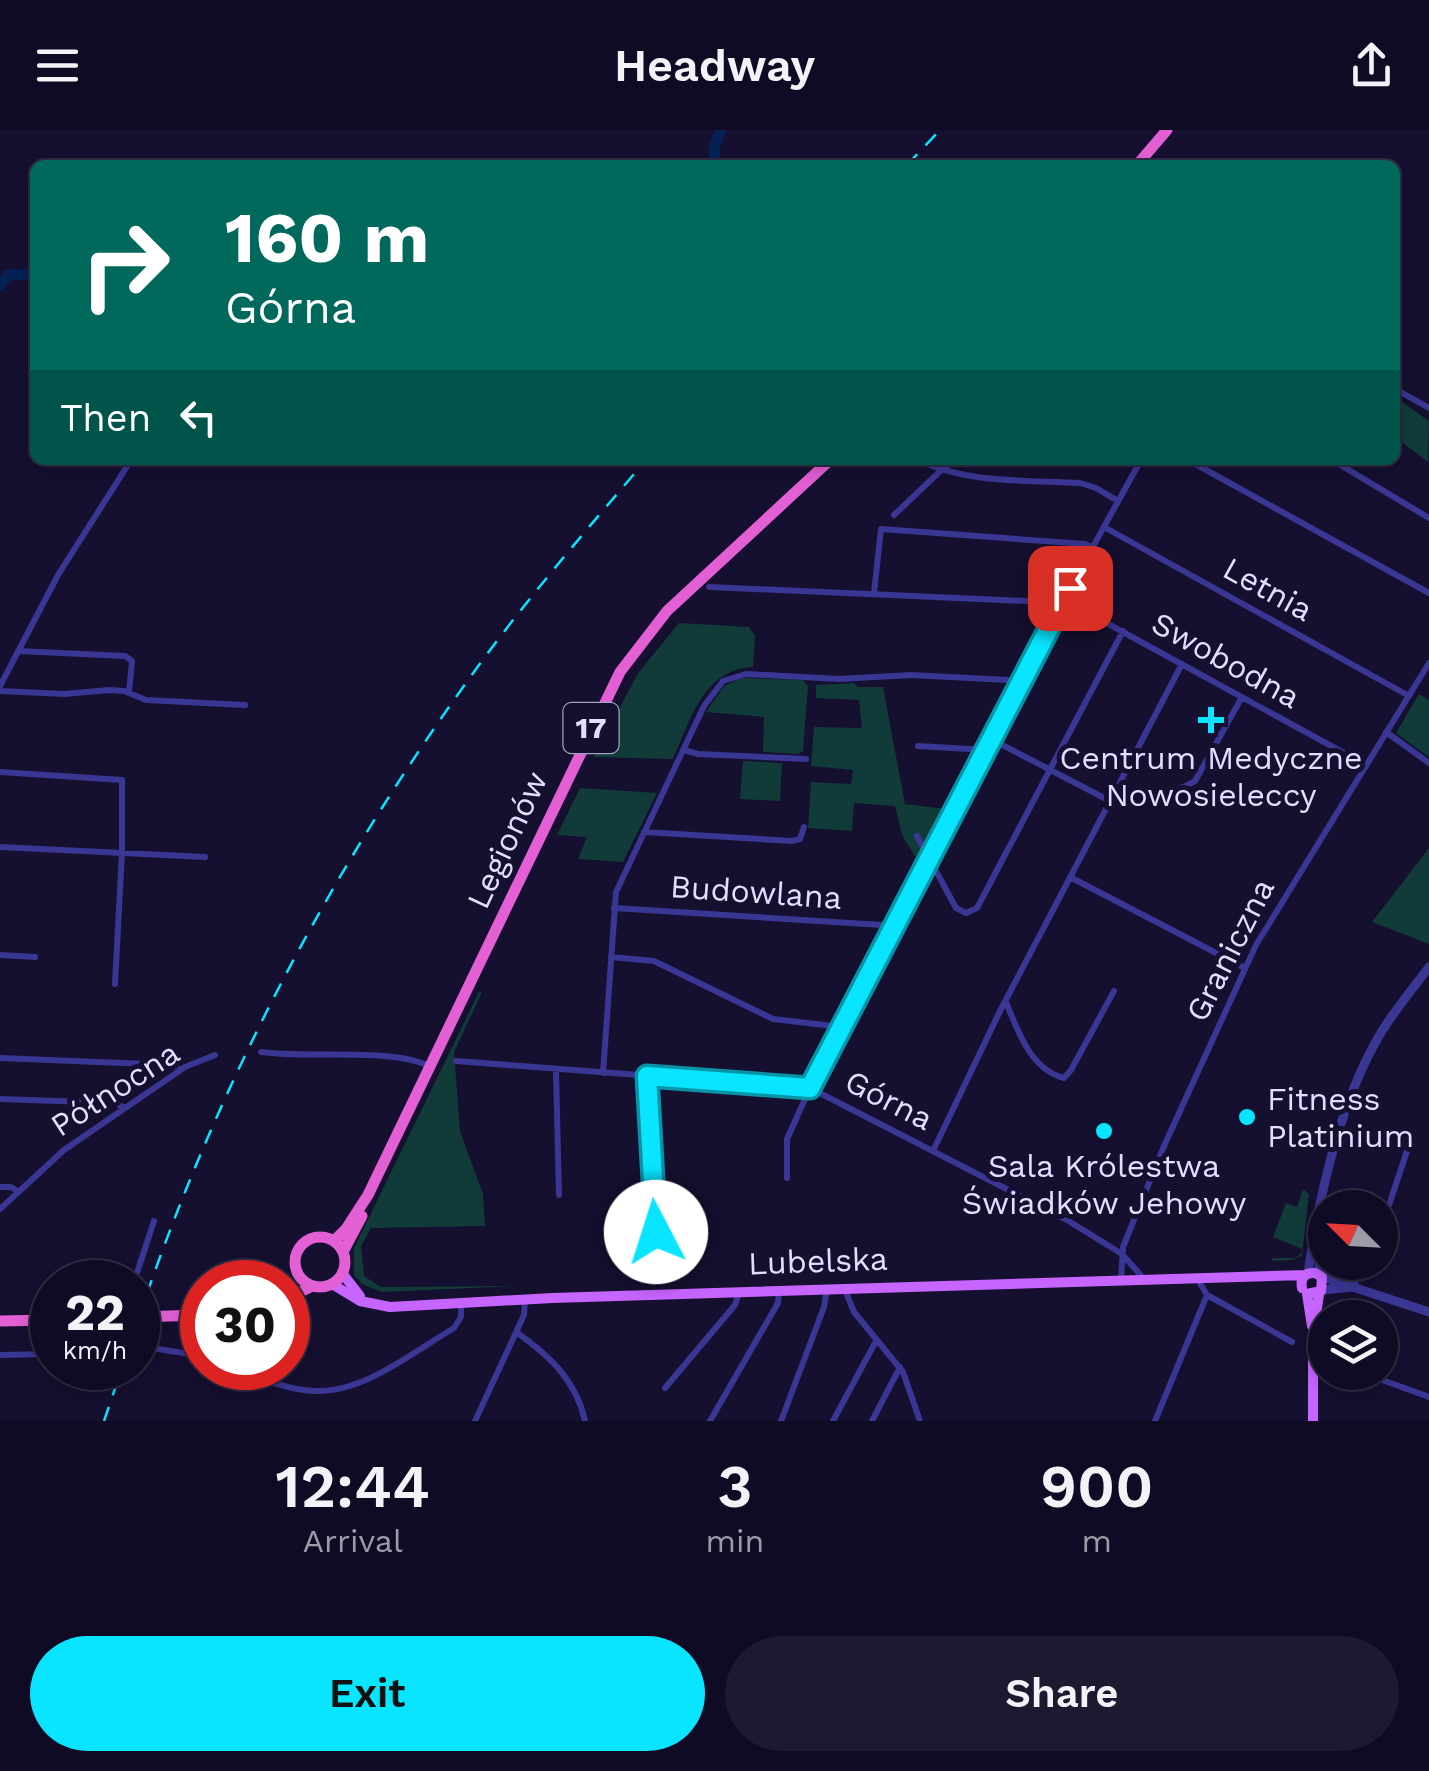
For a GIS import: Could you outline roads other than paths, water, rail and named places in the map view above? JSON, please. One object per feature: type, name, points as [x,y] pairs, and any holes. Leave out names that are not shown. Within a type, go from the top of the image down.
[{"type":"highway","points":[[1141,160],[1167,130]]},
{"type":"highway","name":"Legionów","points":[[343,1252],[623,666],[677,602],[825,465]]},
{"type":"highway","name":"Legionów","points":[[334,1241],[368,1195]]},
{"type":"highway","name":"17","points":[[296,1260],[300,1246],[318,1237],[334,1241]]},
{"type":"highway","points":[[334,1241],[343,1252]]},
{"type":"highway","name":"17","points":[[342,1274],[343,1252]]},
{"type":"highway","points":[[332,1284],[342,1274]]},
{"type":"highway","name":"17","points":[[312,1286],[332,1284]]},
{"type":"highway","points":[[0,1321],[30,1320]]},
{"type":"main road","points":[[342,1274],[368,1304]]},
{"type":"main road","name":"Lubelska","points":[[332,1284],[368,1304],[390,1308],[826,1288],[1308,1275]]},
{"type":"main road","name":"Lubelska","points":[[1271,1276],[1312,1291]]},
{"type":"main road","points":[[1312,1300],[1313,1280]]},
{"type":"main road","points":[[1312,1291],[1313,1280]]},
{"type":"main road","points":[[1313,1421],[1316,1390]]},
{"type":"street","points":[[1400,392],[1429,408]]},
{"type":"street","points":[[128,465],[58,574],[0,688],[65,694],[94,689],[130,693],[146,700],[245,705]]},
{"type":"street","points":[[929,465],[963,476],[1080,484],[1118,501]]},
{"type":"street","points":[[894,514],[947,465]]},
{"type":"street","points":[[787,1178],[787,1140],[810,1088],[1138,465]]},
{"type":"street","points":[[1197,465],[1429,593]]},
{"type":"street","points":[[1340,465],[1429,518]]},
{"type":"street","name":"Letnia","points":[[1104,526],[1409,696]]},
{"type":"street","points":[[874,593],[882,530],[1085,544],[1092,548]]},
{"type":"street","name":"Swobodna","points":[[710,587],[1070,602],[1366,765]]},
{"type":"street","points":[[917,836],[956,908],[966,913],[981,904],[1123,631]]},
{"type":"street","points":[[18,651],[126,656],[132,661],[130,693]]},
{"type":"street","points":[[933,1151],[1005,1001],[1182,664]]},
{"type":"street","name":"Graniczna","points":[[1121,1280],[1122,1254],[1172,1126],[1245,968],[1273,914],[1429,664]]},
{"type":"street","points":[[603,1073],[616,889],[708,699],[730,678],[746,674],[959,677],[1020,684]]},
{"type":"street","points":[[991,739],[1112,798],[1128,798],[1192,784],[1199,778],[1242,697]]},
{"type":"street","points":[[1386,732],[1429,763]]},
{"type":"street","points":[[918,746],[986,750]]},
{"type":"street","points":[[684,750],[806,759]]},
{"type":"street","points":[[0,772],[122,780],[114,984]]},
{"type":"street","points":[[644,832],[792,842],[800,838],[804,828]]},
{"type":"street","points":[[0,848],[205,857]]},
{"type":"street","points":[[1070,877],[1245,968]]},
{"type":"street","name":"Budowlana","points":[[614,908],[893,929]]},
{"type":"street","points":[[0,955],[35,957]]},
{"type":"street","points":[[611,957],[654,961],[772,1019],[842,1027]]},
{"type":"street","points":[[1322,1190],[1366,1060],[1382,1031],[1429,967]]},
{"type":"street","points":[[1005,1001],[1032,1056],[1042,1068],[1064,1078],[1114,991]]},
{"type":"street","points":[[261,1052],[360,1055],[430,1066]]},
{"type":"street","name":"Północna","points":[[0,1209],[64,1150],[180,1070],[215,1054]]},
{"type":"street","points":[[0,1058],[171,1065],[180,1070]]},
{"type":"street","name":"Górna","points":[[456,1061],[810,1088],[1068,1220],[1122,1254],[1144,1279]]},
{"type":"street","points":[[556,1070],[558,1195]]},
{"type":"street","points":[[647,1076],[658,1273],[654,1274]]},
{"type":"street","points":[[0,1099],[115,1103],[124,1108]]},
{"type":"street","points":[[1394,1190],[1408,1148]]},
{"type":"street","points":[[0,1187],[11,1186],[19,1192]]},
{"type":"street","points":[[141,1260],[154,1221]]},
{"type":"street","points":[[1196,1278],[1207,1295],[1292,1342]]},
{"type":"street","name":"Lubelska","points":[[1331,1280],[1429,1312]]},
{"type":"street","points":[[1354,1287],[1356,1280]]},
{"type":"street","name":"Lubelska","points":[[1312,1291],[1354,1287]]},
{"type":"street","points":[[781,1421],[825,1304],[826,1288]]},
{"type":"street","points":[[845,1288],[849,1304],[900,1367],[920,1421]]},
{"type":"street","points":[[710,1421],[778,1304],[779,1290]]},
{"type":"street","points":[[665,1388],[735,1305],[739,1292]]},
{"type":"street","points":[[1155,1421],[1207,1295]]},
{"type":"street","points":[[475,1421],[516,1332],[526,1299]]},
{"type":"street","points":[[310,1390],[344,1388],[365,1380],[454,1328],[461,1303]]},
{"type":"street","points":[[516,1332],[554,1362],[577,1396],[585,1421]]},
{"type":"street","points":[[833,1421],[876,1341]]},
{"type":"street","points":[[0,1355],[30,1354]]},
{"type":"street","points":[[872,1421],[900,1367]]},
{"type":"street","points":[[1398,1386],[1429,1397]]},
{"type":"waterway","points":[[714,160],[721,130]]},
{"type":"waterway","points":[[0,285],[8,275],[30,274]]},
{"type":"railway","points":[[912,160],[940,130]]},
{"type":"railway","points":[[159,1260],[242,1063],[283,980],[375,819],[479,665],[642,465]]},
{"type":"railway","points":[[104,1421],[115,1390]]},
{"type":"place","name":"Centrum Medyczne Nowosieleccy","points":[[1211,720]]},
{"type":"place","name":"Fitness Platinium","points":[[1247,1117]]},
{"type":"place","name":"Sala Królestwa Świadków Jehowy","points":[[1104,1131]]}]
